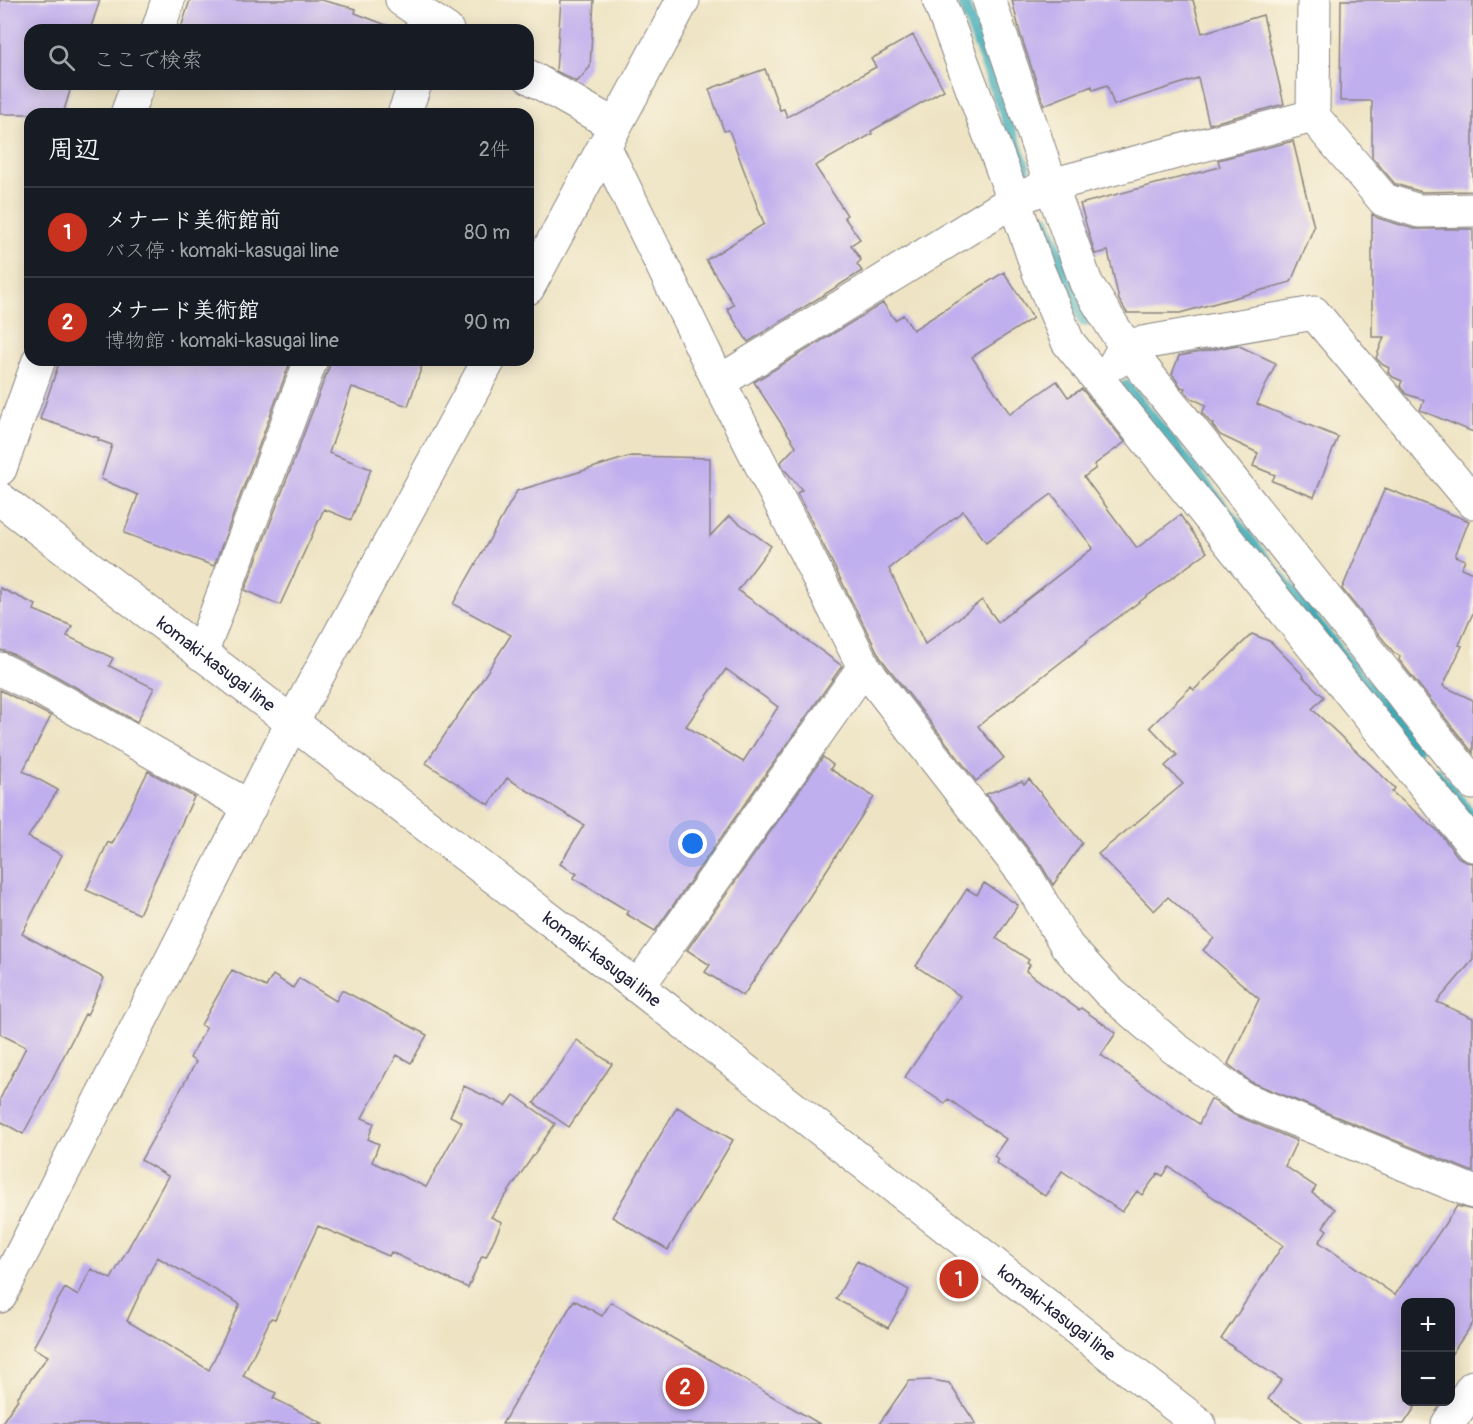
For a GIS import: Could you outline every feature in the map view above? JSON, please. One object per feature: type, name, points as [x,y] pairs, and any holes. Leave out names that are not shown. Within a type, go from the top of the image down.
[{"type":"street","points":[[160,24],[168,0]]},
{"type":"street","points":[[402,0],[435,24]]},
{"type":"street","points":[[534,277],[683,0]]},
{"type":"street","points":[[939,0],[1038,270],[1068,342],[1473,845]]},
{"type":"street","points":[[989,0],[1086,283],[1125,346],[1473,783]]},
{"type":"street","points":[[1314,0],[1313,116],[1384,200],[1419,211],[1473,210]]},
{"type":"street","points":[[534,80],[609,136],[719,382],[864,667],[1026,876],[1067,946],[1108,991],[1173,1047],[1242,1098],[1473,1192]]},
{"type":"street","points":[[130,108],[136,90]]},
{"type":"street","points":[[406,108],[413,90]]},
{"type":"street","points":[[719,382],[1014,200],[1051,185],[1313,116]]},
{"type":"street","points":[[1102,384],[1125,346],[1314,313],[1473,502]]},
{"type":"street","points":[[0,469],[37,366]]},
{"type":"street","points":[[201,654],[309,366]]},
{"type":"street","points":[[0,1296],[292,723],[486,366]]},
{"type":"street","name":"komaki-kasugai line","points":[[0,499],[638,987],[1199,1424]]},
{"type":"street","points":[[638,987],[864,667]]},
{"type":"street","points":[[0,669],[39,688],[250,807]]},
{"type":"street","points":[[1448,1424],[1473,1387]]},
{"type":"building","points":[[0,0],[100,0],[92,24],[24,24],[24,90],[70,90],[65,108],[24,108],[24,114],[0,114]]},
{"type":"building","points":[[190,0],[321,0],[356,9],[355,13],[384,24],[182,24]]},
{"type":"building","points":[[561,0],[594,0],[590,67],[577,82],[556,71]]},
{"type":"building","points":[[1012,0],[1193,0],[1202,33],[1263,15],[1284,104],[1209,124],[1198,78],[1114,105],[1107,85],[1093,90],[1092,86],[1044,105],[1020,33]]},
{"type":"building","points":[[1341,0],[1473,0],[1473,191],[1422,192],[1395,184],[1372,157],[1372,101],[1340,101]]},
{"type":"building","points":[[913,35],[944,90],[815,166],[847,215],[844,217],[860,239],[851,245],[861,260],[857,264],[862,271],[748,342],[727,309],[734,305],[706,260],[764,224],[729,130],[724,131],[709,89],[765,69],[780,110],[784,109],[787,117],[876,67],[871,59]]},
{"type":"building","points":[[1293,141],[1314,227],[1291,282],[1180,313],[1127,313],[1119,300],[1108,251],[1095,254],[1080,204],[1220,167],[1218,160]]},
{"type":"building","points":[[1372,214],[1414,229],[1473,229],[1473,432],[1420,410],[1424,400],[1406,394],[1400,386],[1402,381],[1393,377],[1388,372],[1389,368],[1376,358],[1384,337],[1372,337]]},
{"type":"building","points":[[1004,272],[1033,318],[972,357],[1010,414],[1057,381],[1068,397],[1082,389],[1125,442],[1094,465],[1096,468],[1084,477],[1137,548],[1180,515],[1207,552],[1086,641],[978,726],[1004,758],[976,781],[880,657],[797,493],[802,490],[784,469],[781,462],[796,446],[754,382],[883,303],[895,320],[903,315],[913,330]],"holes":[[[1052,494],[1093,548],[998,622],[982,600],[925,644],[889,569],[963,511],[986,542]]]},
{"type":"building","points":[[1237,345],[1276,363],[1257,404],[1338,437],[1314,497],[1272,481],[1275,475],[1253,466],[1258,453],[1220,435],[1202,413],[1206,405],[1191,398],[1172,374],[1179,356]]},
{"type":"building","points":[[58,366],[289,366],[214,566],[124,533],[138,495],[101,479],[112,445],[98,440],[99,438],[40,419]]},
{"type":"building","points":[[422,366],[408,406],[352,387],[329,453],[371,469],[351,520],[324,509],[280,605],[245,590],[329,367]]},
{"type":"building","points":[[631,456],[710,458],[710,536],[729,516],[771,546],[738,590],[842,666],[655,931],[626,914],[628,911],[573,878],[577,874],[560,864],[584,825],[507,778],[489,805],[426,763],[511,635],[453,604],[517,491]],"holes":[[[726,669],[778,707],[743,762],[686,726]]]},
{"type":"building","points":[[1385,488],[1469,521],[1455,556],[1465,560],[1461,568],[1473,573],[1473,613],[1459,645],[1462,646],[1443,686],[1473,700],[1473,753],[1399,660],[1400,656],[1394,653],[1342,589]]},
{"type":"building","points":[[0,588],[36,605],[34,610],[72,626],[67,636],[113,658],[109,666],[154,688],[137,722],[47,671],[0,650]]},
{"type":"building","points":[[1252,634],[1271,642],[1324,697],[1312,709],[1395,788],[1392,792],[1438,831],[1458,857],[1473,863],[1473,960],[1437,1002],[1473,1018],[1473,1172],[1251,1082],[1228,1064],[1259,999],[1203,950],[1214,938],[1168,897],[1154,911],[1098,854],[1183,784],[1165,766],[1177,755],[1150,727],[1191,687],[1194,690]]},
{"type":"building","points":[[0,690],[51,716],[23,771],[58,790],[28,837],[62,855],[22,934],[104,978],[87,1015],[85,1014],[23,1134],[0,1121],[0,1099],[26,1047],[0,1034]]},
{"type":"building","points":[[823,757],[833,765],[830,769],[874,797],[743,996],[705,972],[710,965],[687,950]]},
{"type":"building","points":[[148,771],[194,797],[139,914],[86,890],[108,842],[112,844]]},
{"type":"building","points":[[1029,779],[1082,843],[1053,885],[1041,865],[986,794],[1022,781],[1024,784]]},
{"type":"building","points":[[984,883],[1018,905],[996,938],[1029,960],[1027,963],[1030,965],[1026,971],[1079,1010],[1081,1008],[1116,1033],[1101,1055],[1199,1124],[1211,1099],[1235,1115],[1297,1141],[1285,1166],[1316,1187],[1312,1193],[1335,1209],[1323,1227],[1327,1230],[1319,1242],[1395,1295],[1457,1206],[1473,1210],[1473,1323],[1455,1349],[1455,1298],[1401,1298],[1401,1406],[1416,1406],[1404,1424],[1305,1424],[1268,1399],[1282,1380],[1221,1339],[1283,1245],[1169,1167],[1163,1176],[1158,1173],[1142,1195],[1137,1191],[1122,1212],[1062,1171],[1045,1196],[996,1163],[998,1159],[994,1156],[1006,1139],[948,1099],[945,1104],[905,1077],[960,996],[916,966],[967,889],[977,895]]},
{"type":"building","points":[[232,970],[266,987],[273,975],[293,988],[299,978],[336,1001],[342,990],[427,1035],[411,1063],[397,1055],[362,1118],[374,1123],[368,1139],[379,1144],[372,1162],[426,1187],[462,1122],[450,1116],[464,1086],[506,1106],[514,1095],[555,1124],[491,1217],[502,1222],[486,1257],[482,1256],[468,1288],[391,1252],[389,1256],[318,1226],[275,1319],[271,1318],[243,1376],[276,1393],[273,1398],[324,1424],[1,1424],[48,1356],[33,1348],[65,1288],[78,1296],[91,1269],[111,1279],[168,1176],[141,1160],[196,1062],[190,1058],[206,1028],[201,1025]],"holes":[[[157,1257],[240,1304],[209,1370],[127,1321]]]},
{"type":"building","points":[[577,1040],[612,1064],[569,1127],[534,1103]]},
{"type":"building","points":[[677,1107],[733,1140],[668,1250],[612,1217]]},
{"type":"building","points":[[857,1261],[909,1290],[888,1328],[836,1299]]},
{"type":"building","points":[[574,1300],[602,1316],[611,1302],[820,1424],[502,1424]]},
{"type":"building","points":[[932,1380],[949,1383],[976,1424],[879,1424],[909,1381]]},
{"type":"waterway","points":[[962,0],[1025,168]]},
{"type":"waterway","points":[[1045,219],[1084,321]]},
{"type":"waterway","points":[[1126,386],[1417,749]]},
{"type":"waterway","points":[[1435,772],[1473,817]]},
{"type":"place","name":"メナード美術館前","points":[[959,1279]]},
{"type":"place","name":"メナード美術館","points":[[685,1387]]}]
